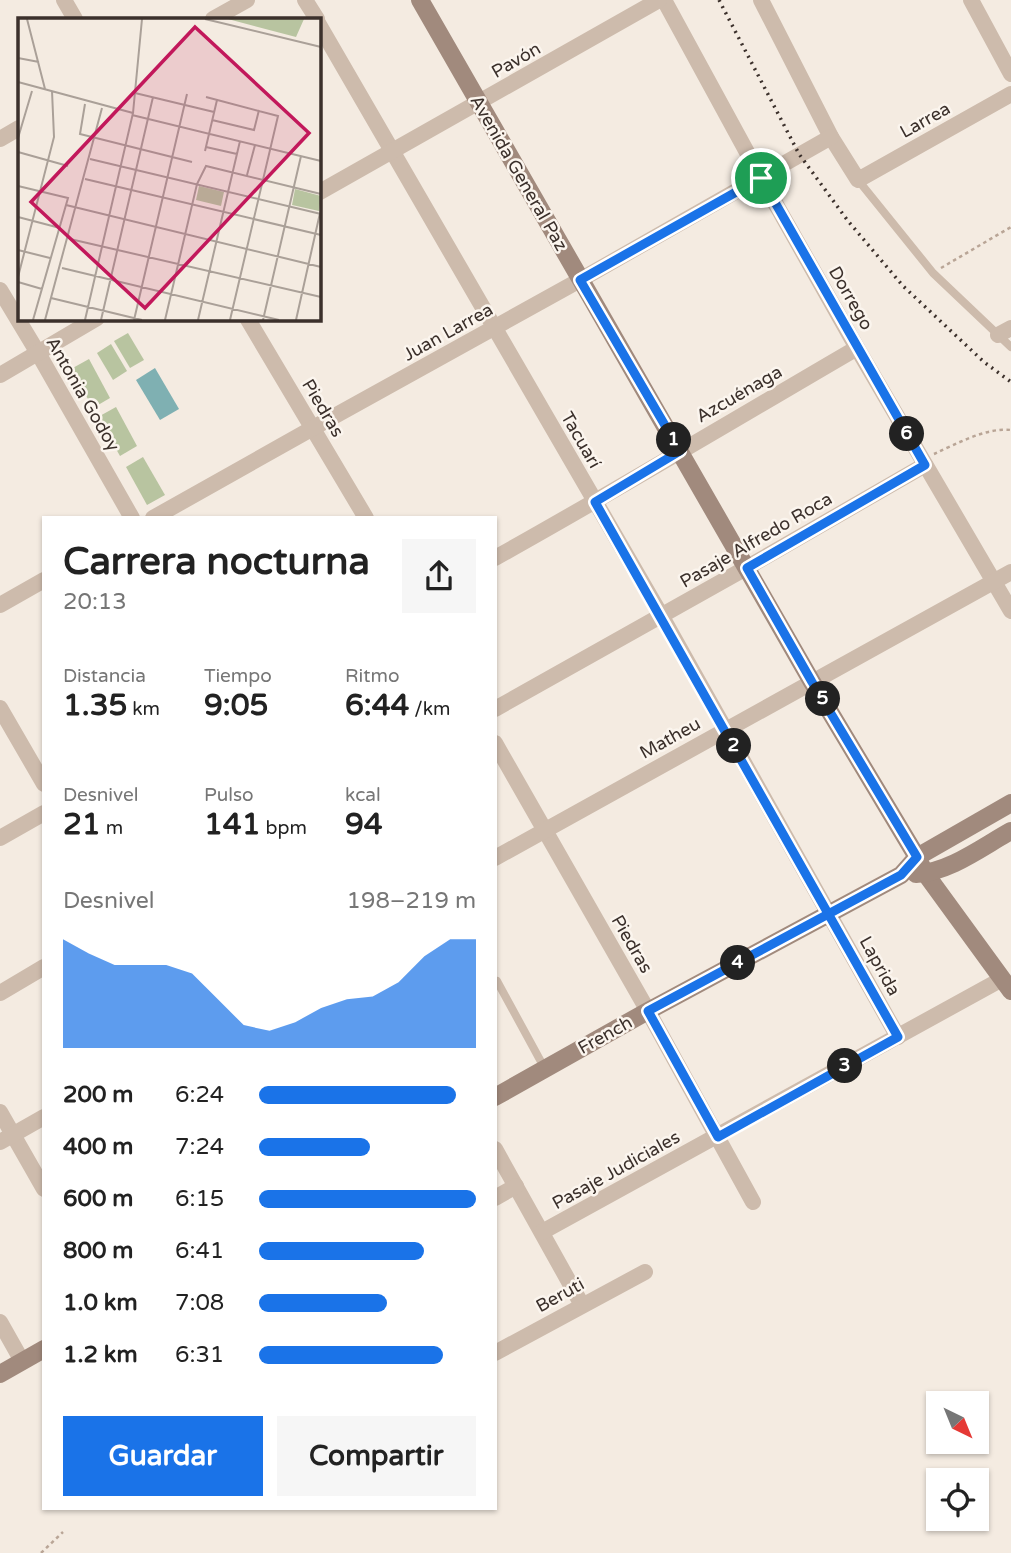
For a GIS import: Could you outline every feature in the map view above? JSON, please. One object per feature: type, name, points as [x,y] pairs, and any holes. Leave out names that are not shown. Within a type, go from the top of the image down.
[{"type":"main road","name":"Avenida General Paz","points":[[420,0],[812,682],[921,865],[1006,985]]},
{"type":"main road","name":"French","points":[[497,1096],[648,1011],[921,865],[1011,803]]},
{"type":"main road","name":"French","points":[[921,865],[955,863],[1011,831]]},
{"type":"main road","points":[[0,1374],[42,1350]]},
{"type":"street","points":[[64,0],[74,18]]},
{"type":"street","points":[[214,18],[247,0]]},
{"type":"street","name":"Tacuarí","points":[[305,0],[316,18]]},
{"type":"street","name":"Pavón","points":[[320,192],[661,0]]},
{"type":"street","name":"Dorrego","points":[[661,0],[857,348],[1011,611]]},
{"type":"street","points":[[762,0],[831,137],[858,180]]},
{"type":"street","points":[[974,1],[1011,74]]},
{"type":"street","name":"Tacuarí","points":[[320,24],[661,615],[829,914]]},
{"type":"street","name":"Larrea","points":[[858,180],[1011,94]]},
{"type":"street","points":[[0,139],[18,129]]},
{"type":"street","points":[[761,178],[831,137]]},
{"type":"street","name":"Juan Larrea","points":[[157,516],[761,178]]},
{"type":"street","name":"Antonia Godoy","points":[[0,290],[18,320]]},
{"type":"street","name":"Antonia Godoy","points":[[18,320],[131,516]]},
{"type":"street","points":[[0,375],[94,320]]},
{"type":"street","name":"Piedras","points":[[248,320],[365,516]]},
{"type":"street","name":"Azcuénaga","points":[[497,557],[857,348]]},
{"type":"street","name":"Pasaje Alfredo Roca","points":[[497,708],[747,568],[923,463]]},
{"type":"street","name":"Matheu","points":[[497,857],[1011,572]]},
{"type":"street","points":[[0,605],[42,581]]},
{"type":"street","points":[[0,708],[42,781]]},
{"type":"street","name":"Piedras","points":[[497,746],[754,1202]]},
{"type":"street","points":[[0,838],[42,814]]},
{"type":"street","name":"Laprida","points":[[829,914],[898,1037]]},
{"type":"street","points":[[0,993],[42,968]]},
{"type":"street","name":"Pasaje Judiciales","points":[[542,1232],[898,1037],[1006,985]]},
{"type":"street","points":[[0,1112],[7,1139],[42,1186]]},
{"type":"street","points":[[7,1139],[42,1118]]},
{"type":"street","points":[[497,1153],[582,1305]]},
{"type":"street","points":[[497,1197],[516,1186]]},
{"type":"street","name":"Beruti","points":[[497,1352],[645,1272]]},
{"type":"street","points":[[0,1322],[23,1361]]},
{"type":"lane","points":[[858,180],[933,273],[1004,332],[1011,347]]},
{"type":"lane","points":[[497,981],[545,1069]]},
{"type":"path","points":[[933,273],[1011,228]]},
{"type":"path","points":[[923,463],[970,437],[1011,430]]},
{"type":"path","points":[[41,1553],[63,1532]]},
{"type":"green space","points":[[128,333],[144,360],[130,368],[114,341]]},
{"type":"green space","points":[[111,344],[127,371],[113,380],[97,353]]},
{"type":"green space","points":[[89,359],[110,398],[93,408],[71,369]]},
{"type":"green space","points":[[116,407],[137,446],[120,456],[98,417]]},
{"type":"green space","points":[[143,457],[165,495],[147,505],[126,467]]},
{"type":"water","points":[[155,368],[179,409],[160,420],[136,380]]},
{"type":"railway","points":[[719,0],[799,154],[848,221],[903,286],[984,362],[1011,382]]},
{"type":"route","points":[[761,178],[580,280],[680,451],[595,502],[661,615],[724,730],[829,914],[898,1037],[718,1137],[648,1011],[738,963],[829,914],[901,875],[917,857],[747,568],[925,465],[761,178]]}]
